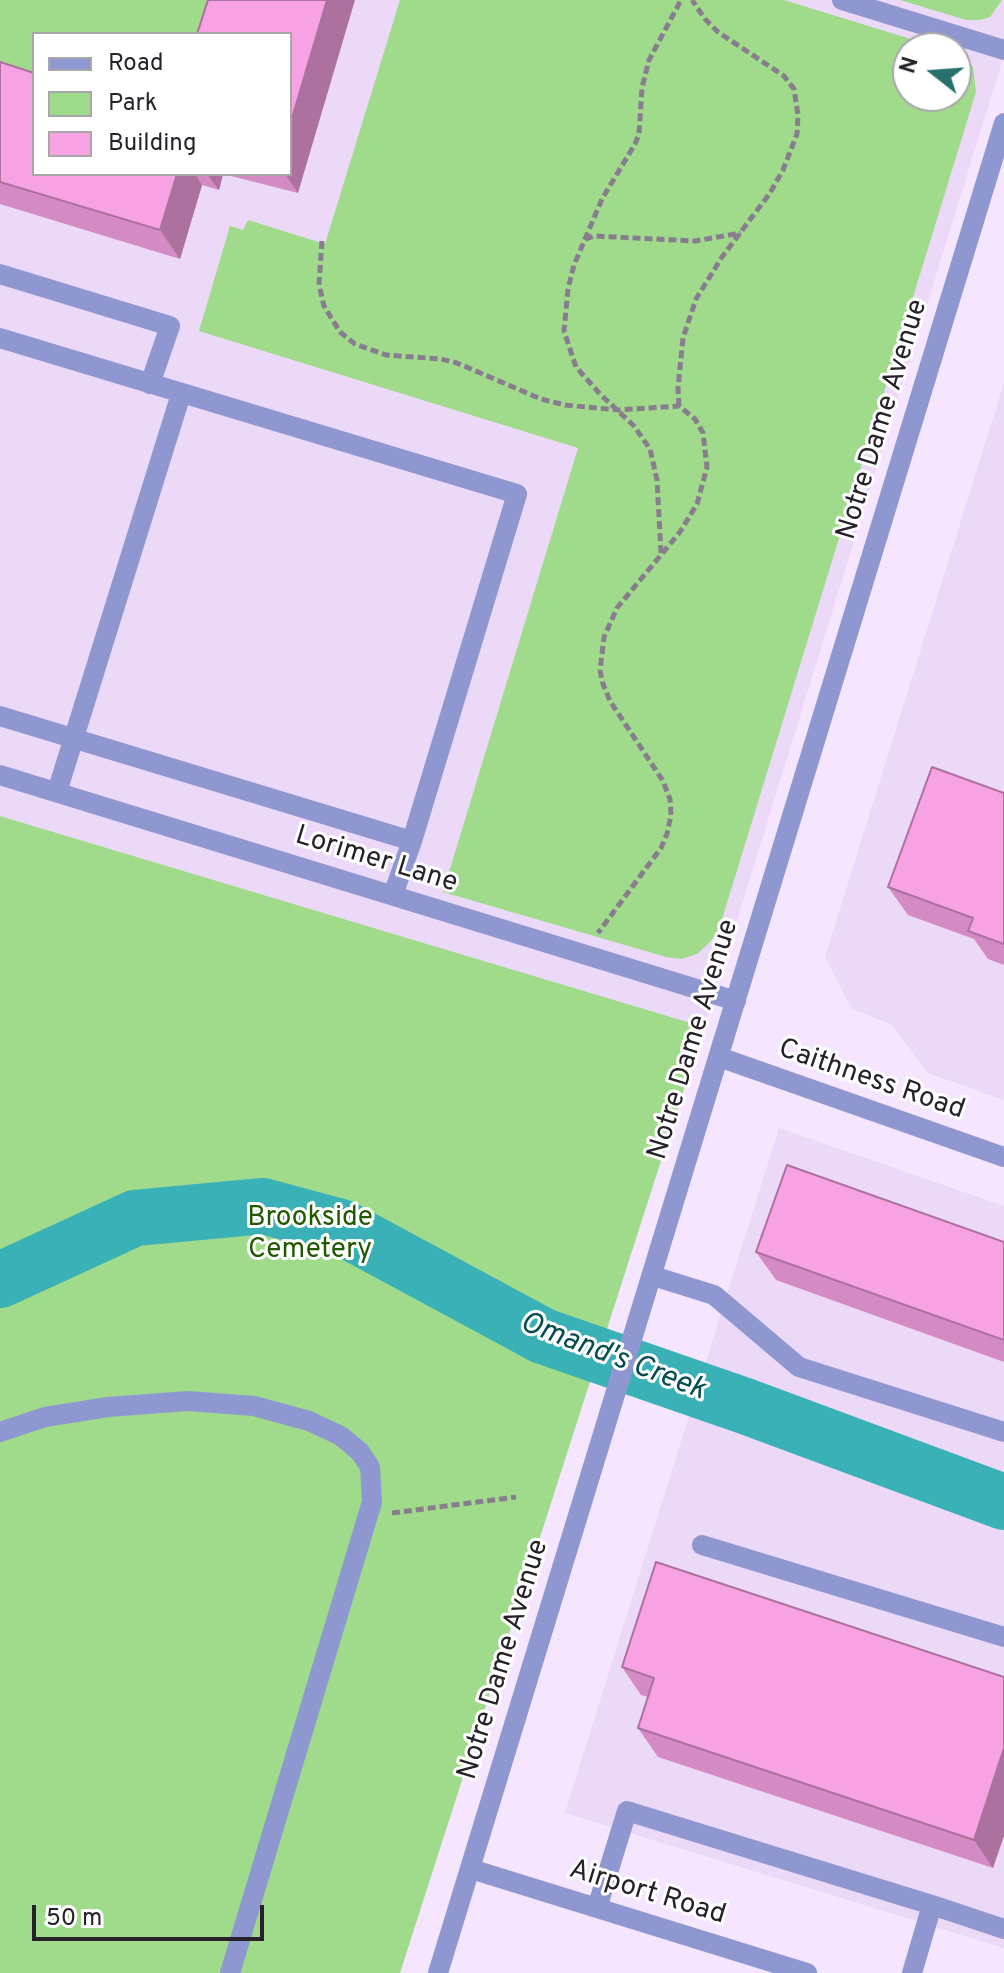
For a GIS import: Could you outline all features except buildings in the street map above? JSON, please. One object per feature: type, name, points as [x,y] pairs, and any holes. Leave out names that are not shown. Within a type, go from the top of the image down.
[{"type":"street","points":[[842,0],[1004,50]]},
{"type":"street","name":"Notre Dame Avenue","points":[[438,1973],[1004,123]]},
{"type":"street","points":[[0,274],[170,326],[150,384]]},
{"type":"street","points":[[0,338],[517,494],[393,895]]},
{"type":"street","points":[[57,792],[181,394]]},
{"type":"street","points":[[0,716],[412,841]]},
{"type":"street","name":"Lorimer Lane","points":[[0,775],[736,1001]]},
{"type":"street","name":"Caithness Road","points":[[719,1057],[1004,1157]]},
{"type":"street","points":[[653,1276],[714,1295],[799,1367],[1004,1432]]},
{"type":"street","points":[[0,1432],[45,1417],[108,1407],[188,1401],[254,1406],[309,1421],[341,1436],[360,1452],[370,1467],[372,1502],[230,1973]]},
{"type":"street","points":[[702,1545],[1004,1637]]},
{"type":"street","points":[[597,1908],[627,1811],[1004,1929]]},
{"type":"street","name":"Airport Road","points":[[471,1869],[807,1973]]},
{"type":"street","points":[[912,1973],[932,1905]]},
{"type":"path","points":[[661,554],[654,462],[644,438],[576,367],[564,331],[568,289],[584,239],[602,199],[635,144],[649,60],[681,0]]},
{"type":"path","points":[[679,406],[683,338],[688,320],[704,285],[770,193],[797,134],[797,102],[794,89],[784,76],[718,32],[692,0]]},
{"type":"path","points":[[584,239],[595,236],[695,241],[741,233]]},
{"type":"path","points":[[322,241],[319,285],[324,306],[340,332],[355,344],[386,355],[457,363],[553,402],[618,410],[679,406],[695,419],[703,433],[707,467],[697,504],[680,532],[629,592],[610,621],[604,637],[600,671],[610,701],[663,781],[670,799],[667,834],[661,848],[600,930],[586,955]]},
{"type":"path","points":[[368,1516],[516,1497]]},
{"type":"shaded area","points":[[0,0],[1004,0],[1004,55],[704,1027],[0,816]]},
{"type":"shaded area","points":[[1004,383],[1004,1100],[928,1073],[891,1024],[852,1009],[825,957]]},
{"type":"shaded area","points":[[779,1128],[1004,1206],[1004,1948],[565,1813]]},
{"type":"green space","points":[[0,0],[218,0],[208,32],[32,32],[32,76],[0,66]]},
{"type":"green space","points":[[400,0],[784,0],[892,33],[892,112],[970,112],[719,929],[697,954],[682,959],[666,957],[443,892],[578,448],[199,331],[230,226],[243,230],[248,220],[325,244]]},
{"type":"green space","points":[[900,0],[1002,0],[990,17],[966,20]]},
{"type":"green space","points":[[972,66],[973,67],[976,92],[972,105]]},
{"type":"green space","name":"Brookside Cemetery","points":[[0,816],[704,1027],[400,1973],[0,1973]]},
{"type":"waterway","name":"Omand's Creek","points":[[0,1280],[135,1218],[263,1206],[341,1227],[543,1336],[745,1406],[1004,1502]]}]
